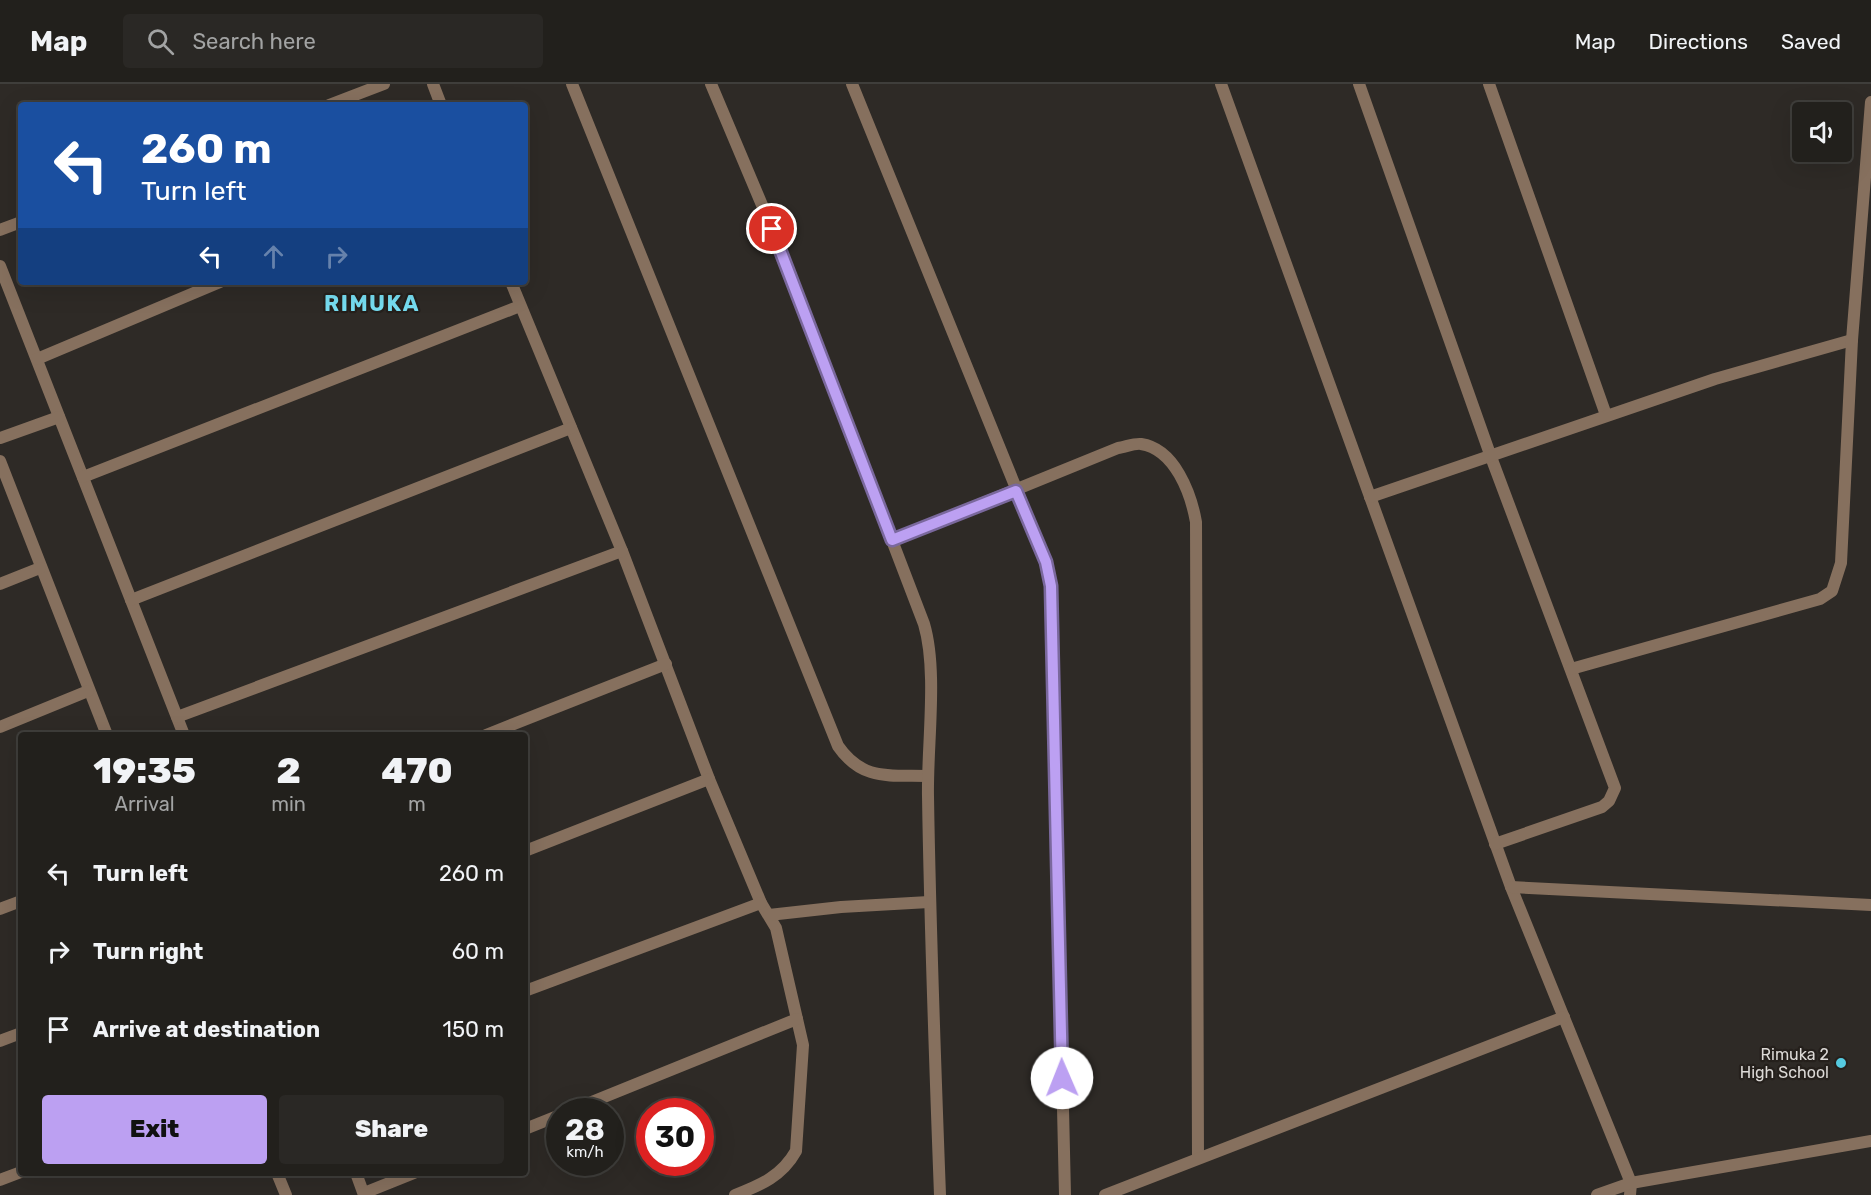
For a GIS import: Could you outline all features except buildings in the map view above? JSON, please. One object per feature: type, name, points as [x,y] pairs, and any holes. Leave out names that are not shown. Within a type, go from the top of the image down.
[{"type":"street","points":[[337,102],[384,84]]},
{"type":"street","points":[[433,84],[440,102]]},
{"type":"street","points":[[572,84],[838,746],[853,764],[872,774],[927,776]]},
{"type":"street","points":[[711,84],[781,250],[924,624],[930,648],[927,776],[929,902],[940,1195]]},
{"type":"street","points":[[852,84],[1046,562],[1051,586],[1065,1195]]},
{"type":"street","points":[[1221,84],[1495,844],[1630,1189]]},
{"type":"street","points":[[1359,84],[1491,457],[1615,788],[1612,796],[1602,807],[1495,844]]},
{"type":"street","points":[[1489,84],[1606,415]]},
{"type":"street","points":[[1571,669],[1820,599],[1832,591],[1838,579],[1841,563],[1851,340],[1871,102]]},
{"type":"street","points":[[0,230],[18,223]]},
{"type":"street","points":[[0,266],[183,732]]},
{"type":"street","points":[[37,359],[213,285]]},
{"type":"street","points":[[512,285],[622,550],[709,779],[761,903],[776,928],[803,1045],[796,1151],[790,1162],[773,1178],[735,1195]]},
{"type":"street","points":[[83,477],[520,306]]},
{"type":"street","points":[[1370,497],[1715,379],[1851,340]]},
{"type":"street","points":[[0,438],[59,417]]},
{"type":"street","points":[[131,600],[571,428]]},
{"type":"street","points":[[892,540],[1118,448],[1141,444],[1161,453],[1182,477],[1191,496],[1196,522],[1198,1158]]},
{"type":"street","points":[[0,461],[105,732]]},
{"type":"street","points":[[177,717],[622,550]]},
{"type":"street","points":[[0,584],[40,568]]},
{"type":"street","points":[[494,732],[666,664]]},
{"type":"street","points":[[0,727],[88,691]]},
{"type":"street","points":[[528,850],[709,779]]},
{"type":"street","points":[[1511,887],[1871,905]]},
{"type":"street","points":[[0,909],[18,902]]},
{"type":"street","points":[[769,915],[841,907],[929,902]]},
{"type":"street","points":[[528,990],[761,903]]},
{"type":"street","points":[[1105,1195],[1564,1017]]},
{"type":"street","points":[[602,1098],[797,1019]]},
{"type":"street","points":[[0,1041],[18,1034]]},
{"type":"street","points":[[528,1128],[546,1121]]},
{"type":"street","points":[[1597,1195],[1871,1141]]},
{"type":"street","points":[[0,1180],[18,1173]]},
{"type":"street","points":[[278,1176],[286,1195]]},
{"type":"street","points":[[357,1176],[364,1194],[407,1176]]},
{"type":"place","name":"Rimuka 2 High School","points":[[1841,1063]]},
{"type":"district","name":"RIMUKA","points":[[372,303]]},
{"type":"route","points":[[772,229],[892,540],[1016,491],[1046,562],[1051,586],[1062,1078]]}]
